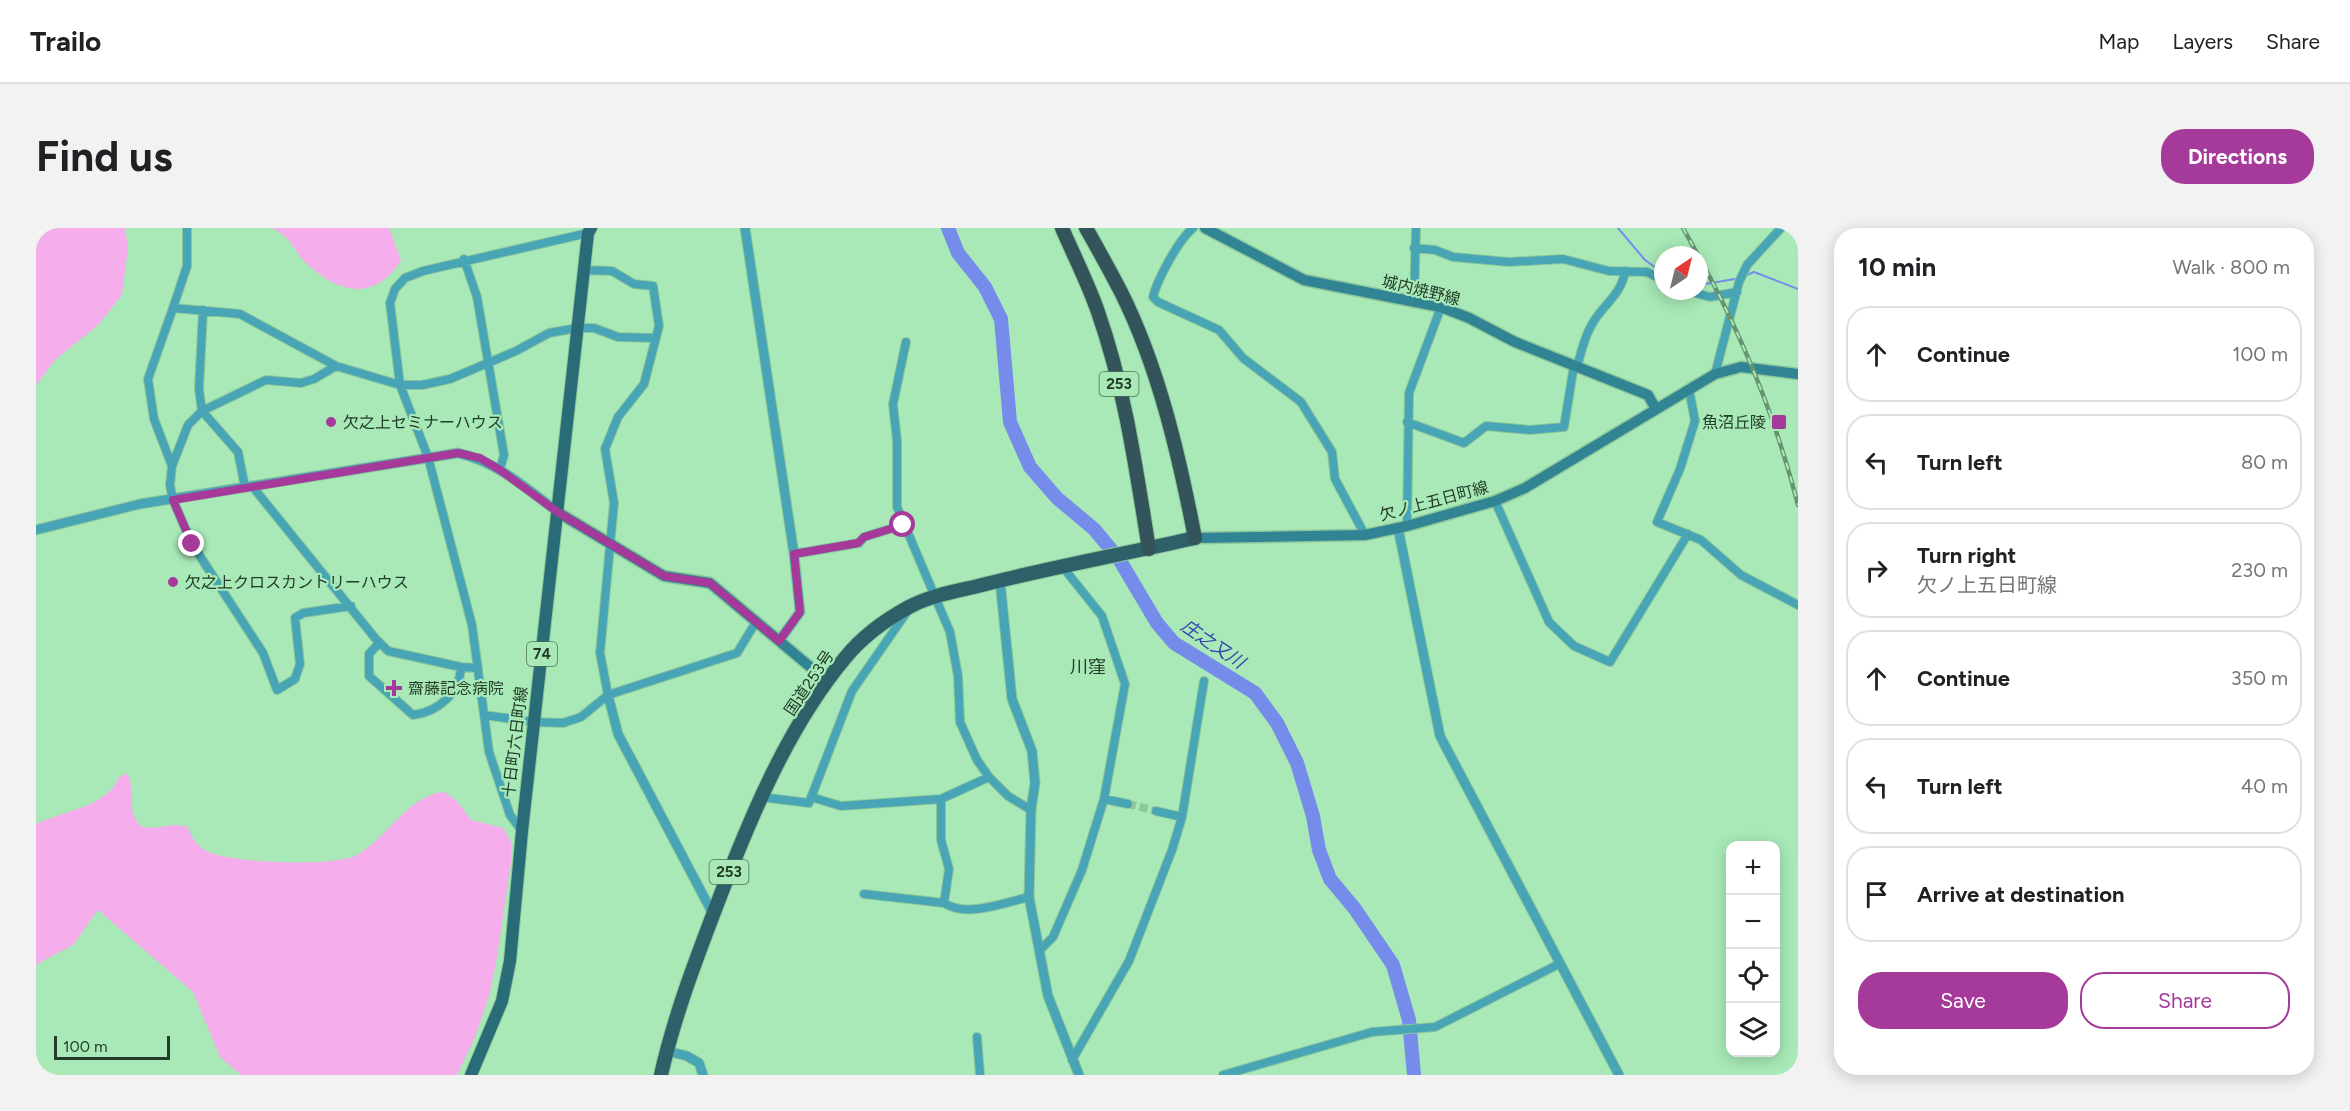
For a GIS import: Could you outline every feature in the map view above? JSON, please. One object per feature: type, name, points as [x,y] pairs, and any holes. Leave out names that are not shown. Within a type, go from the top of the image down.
[{"type":"highway","name":"253","points":[[1062,228],[1098,311],[1111,355],[1131,437],[1149,549]]},
{"type":"highway","name":"253","points":[[1086,228],[1122,294],[1142,344],[1172,430],[1195,538]]},
{"type":"highway","name":"国道253号","points":[[661,1075],[683,995],[746,829],[761,797],[827,681],[863,639],[879,625],[911,606],[936,597],[1000,580],[1195,538]]},
{"type":"main road","name":"城内焼野線","points":[[1204,228],[1304,280],[1441,307],[1469,318],[1515,342],[1648,395],[1656,409]]},
{"type":"main road","name":"十日町六日町線","points":[[471,1075],[502,1000],[510,961],[522,831],[589,231]]},
{"type":"main road","name":"欠ノ上五日町線","points":[[1195,538],[1365,535],[1402,527],[1495,501],[1552,474],[1715,374],[1741,367],[1798,374]]},
{"type":"main road","points":[[559,513],[664,576],[710,583],[827,681]]},
{"type":"street","points":[[187,228],[187,266],[148,379],[154,419],[172,466],[173,500],[192,544],[263,653],[277,690],[295,679],[300,664],[295,618],[303,613],[351,606]]},
{"type":"street","points":[[745,228],[794,554],[800,612],[779,641]]},
{"type":"street","points":[[1193,228],[1187,233],[1165,266],[1153,297],[1158,303],[1219,330],[1243,358],[1301,402],[1332,452],[1335,479],[1365,535]]},
{"type":"street","points":[[1414,301],[1416,228]]},
{"type":"street","points":[[1715,374],[1737,292],[1747,265],[1781,228]]},
{"type":"street","points":[[522,831],[510,815],[489,752],[472,625],[428,457],[400,385],[390,303],[395,289],[405,278],[423,271],[464,259],[589,231]]},
{"type":"street","points":[[1414,248],[1435,250],[1453,257],[1509,262],[1563,259],[1609,272],[1647,272],[1654,276]]},
{"type":"street","points":[[464,259],[477,297],[489,363],[504,454],[500,470]]},
{"type":"street","points":[[584,270],[612,271],[634,284],[653,286],[659,326],[654,338],[644,384],[618,417],[605,449],[614,503],[612,546],[600,653],[618,734],[713,914]]},
{"type":"street","points":[[1407,422],[1464,443],[1486,426],[1530,430],[1564,427],[1576,366],[1590,328],[1601,309],[1615,298],[1625,272]]},
{"type":"street","points":[[1708,296],[1737,292]]},
{"type":"street","points":[[1441,307],[1409,393],[1402,527],[1440,736],[1619,1075]]},
{"type":"street","points":[[173,308],[240,314],[336,366],[400,385],[422,386],[450,379],[489,363],[549,333],[577,328],[594,328],[618,337],[654,338]]},
{"type":"street","points":[[203,310],[199,389],[202,411],[238,452],[248,487],[388,651],[461,667],[478,668]]},
{"type":"street","points":[[906,342],[893,404],[897,441],[897,507],[950,632],[958,676],[960,722],[977,760],[989,777],[1008,796],[1031,810]]},
{"type":"street","points":[[172,466],[188,425],[202,411],[267,380],[301,382],[314,379],[336,366]]},
{"type":"street","points":[[1689,389],[1695,421],[1680,469],[1657,522],[1701,540],[1741,575],[1798,605]]},
{"type":"street","points":[[36,530],[140,504],[458,453],[480,458],[559,513]]},
{"type":"street","points":[[1495,501],[1549,622],[1574,646],[1610,662],[1688,534]]},
{"type":"street","points":[[794,554],[858,543],[864,537],[903,525]]},
{"type":"street","points":[[1039,951],[1053,936],[1082,870],[1104,799],[1125,684],[1102,616],[1062,566]]},
{"type":"street","points":[[1000,580],[1012,699],[1032,751],[1035,783],[1031,810],[1029,897],[1048,996],[1079,1075]]},
{"type":"street","points":[[761,797],[809,803],[852,691],[911,606]]},
{"type":"street","points":[[484,715],[534,723],[563,723],[581,717],[608,695],[737,653],[756,622]]},
{"type":"street","points":[[379,643],[369,654],[369,676],[413,715],[428,713],[439,706],[460,679],[461,667]]},
{"type":"street","points":[[1072,1060],[1129,961],[1182,817],[1204,681]]},
{"type":"street","points":[[811,797],[841,806],[940,800],[989,777]]},
{"type":"street","points":[[1104,799],[1128,804]]},
{"type":"street","points":[[940,800],[941,840],[949,868],[944,903]]},
{"type":"street","points":[[1156,811],[1182,817]]},
{"type":"street","points":[[864,894],[894,895],[944,903],[954,910],[988,907],[1029,897]]},
{"type":"street","points":[[1223,1075],[1372,1032],[1435,1027],[1559,964]]},
{"type":"street","points":[[977,1037],[980,1075]]},
{"type":"street","points":[[667,1051],[687,1056],[699,1063],[703,1075]]},
{"type":"shaded area","points":[[36,228],[125,228],[128,248],[122,295],[98,325],[56,359],[36,385]]},
{"type":"shaded area","points":[[272,228],[389,228],[401,260],[380,282],[357,289],[345,287],[319,274],[302,259],[285,237]]},
{"type":"shaded area","points":[[127,773],[131,786],[133,814],[142,827],[177,825],[188,827],[194,839],[203,849],[232,858],[279,862],[345,859],[368,848],[419,801],[444,792],[456,800],[471,820],[503,828],[511,842],[511,862],[496,963],[489,996],[475,1037],[457,1075],[241,1075],[220,1057],[193,992],[98,910],[73,945],[37,964],[36,967],[36,824],[95,802],[113,787],[119,777]]},
{"type":"waterway","name":"庄之又川","points":[[948,228],[958,253],[985,287],[1001,319],[1010,422],[1030,467],[1057,498],[1094,529],[1119,559],[1157,623],[1174,643],[1255,693],[1277,723],[1297,763],[1313,816],[1319,850],[1330,879],[1355,909],[1393,965],[1409,1020],[1414,1075]]},
{"type":"waterway","points":[[1618,228],[1645,260],[1654,266]]},
{"type":"waterway","points":[[1747,275],[1754,272],[1798,289]]},
{"type":"waterway","points":[[1708,284],[1735,279]]},
{"type":"tunnel","points":[[1128,804],[1156,811]]},
{"type":"railway","points":[[1683,228],[1693,246]]},
{"type":"railway","points":[[1708,274],[1730,317],[1756,378],[1779,441],[1798,505]]},
{"type":"place","name":"欠之上セミナーハウス","points":[[331,422]]},
{"type":"place","name":"魚沼丘陵","points":[[1779,422]]},
{"type":"place","name":"欠之上クロスカントリーハウス","points":[[173,582]]},
{"type":"place","name":"齋藤記念病院","points":[[394,688]]},
{"type":"district","name":"川窪","points":[[1088,667]]},
{"type":"route","points":[[192,544],[173,500],[458,453],[480,458],[559,513],[664,576],[710,583],[726,594],[779,641],[800,612],[794,554],[858,543],[864,537],[903,525]]}]
